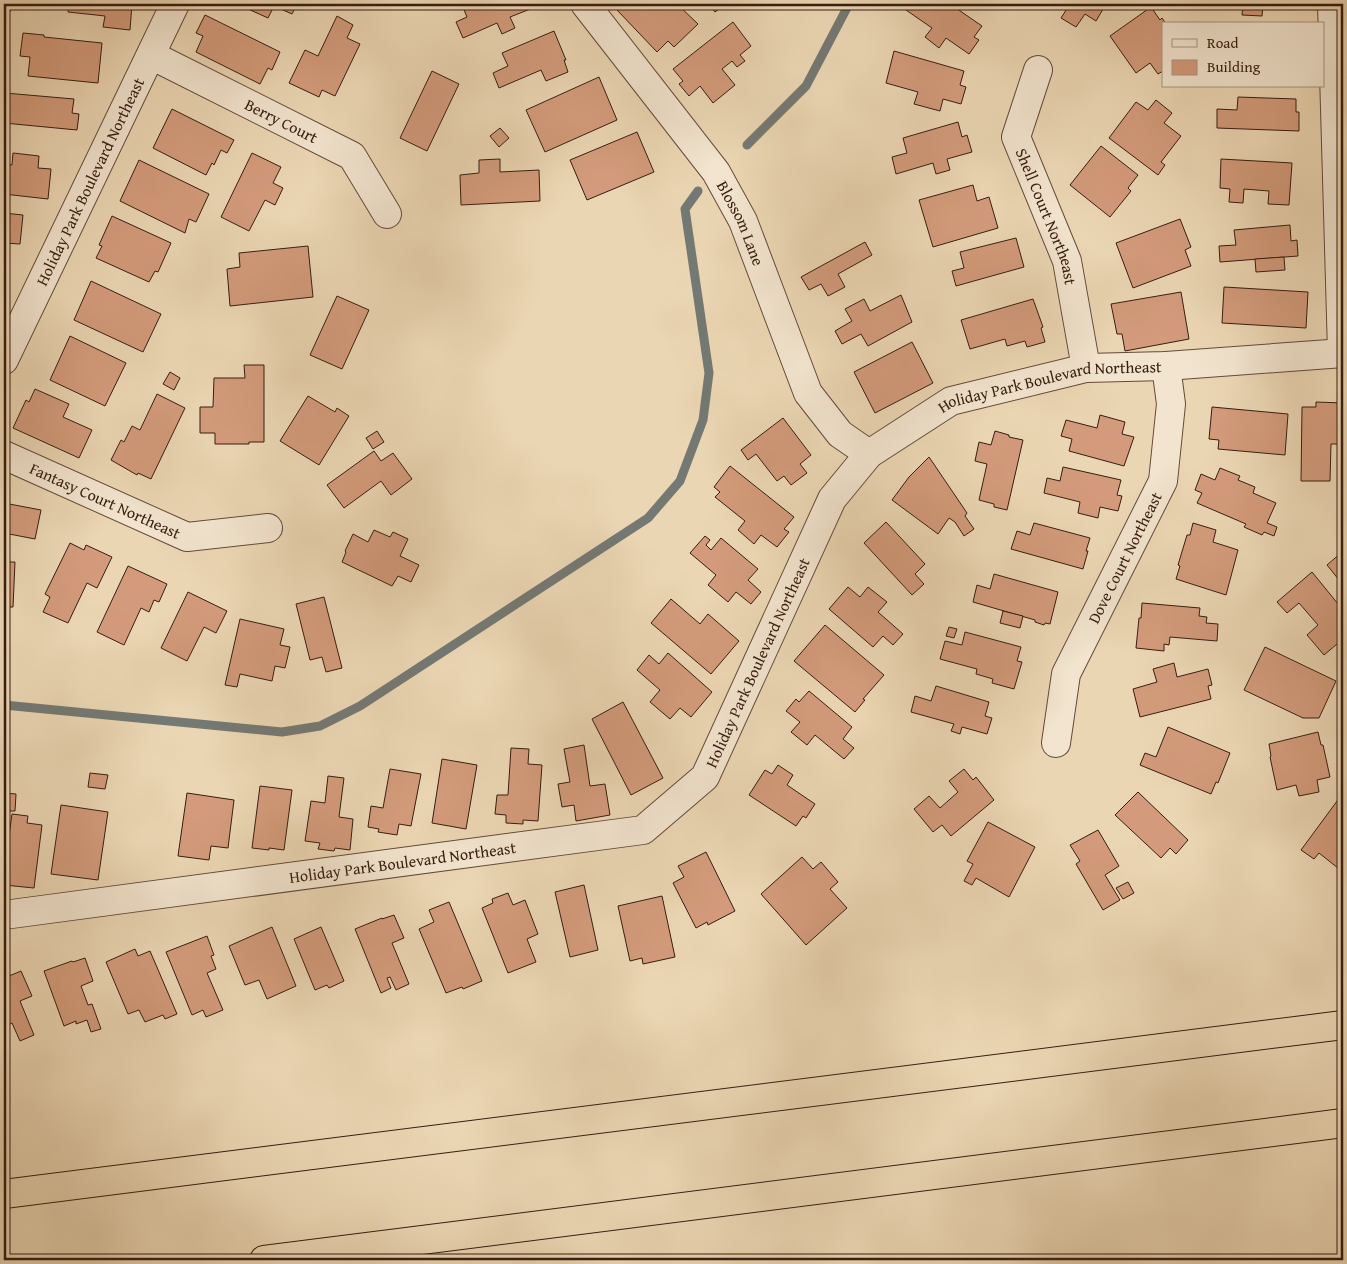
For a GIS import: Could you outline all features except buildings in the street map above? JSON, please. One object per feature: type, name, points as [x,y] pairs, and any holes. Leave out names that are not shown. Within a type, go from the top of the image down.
[{"type":"highway","points":[[4,1194],[1343,1025]]},
{"type":"highway","points":[[264,1260],[1343,1123]]},
{"type":"highway","points":[[401,1260],[488,1232]]},
{"type":"street","name":"Holiday Park Boulevard Northeast","points":[[4,360],[175,4]]},
{"type":"street","name":"Blossom Lane","points":[[585,4],[716,172],[744,221],[808,393],[840,434],[869,454]]},
{"type":"street","points":[[1332,4],[1343,352]]},
{"type":"street","name":"Berry Court","points":[[151,55],[352,156],[387,214]]},
{"type":"street","name":"Shell Court Northeast","points":[[1038,70],[1016,137],[1067,261],[1086,368]]},
{"type":"street","name":"Holiday Park Boulevard Northeast","points":[[4,915],[643,830],[705,776],[832,499],[869,454],[951,402],[1086,368],[1166,366],[1343,352]]},
{"type":"street","name":"Dove Court Northeast","points":[[1056,744],[1066,674],[1163,481],[1171,404],[1166,366]]},
{"type":"street","name":"Fantasy Court Northeast","points":[[4,455],[187,537],[268,528]]},
{"type":"green space","points":[[4,4],[14,4],[4,23]]},
{"type":"waterway","points":[[747,145],[806,86],[849,4]]},
{"type":"waterway","points":[[4,705],[282,732],[320,726],[360,706],[648,518],[680,481],[703,420],[709,373],[685,209],[698,191]]}]
